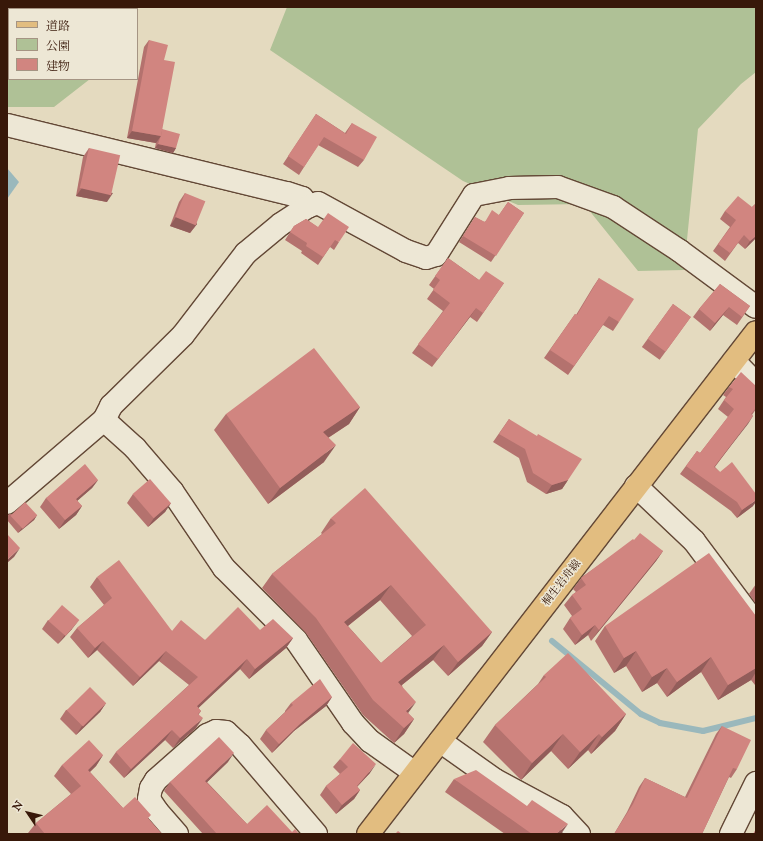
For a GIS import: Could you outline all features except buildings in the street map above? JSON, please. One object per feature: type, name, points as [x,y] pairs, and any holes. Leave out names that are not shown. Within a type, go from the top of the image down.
[{"type":"main road","name":"桐生岩舟線","points":[[368,834],[756,332]]},
{"type":"street","points":[[7,125],[287,193],[302,198],[309,206]]},
{"type":"street","points":[[7,503],[104,420],[111,406],[183,336],[246,253],[281,224],[309,206],[318,203],[406,251],[426,258],[436,255],[474,194],[509,188],[558,187],[613,207],[680,251],[756,307]]},
{"type":"street","points":[[734,361],[756,384]]},
{"type":"street","points":[[104,420],[135,448],[172,492],[224,568],[296,640],[352,723],[370,741],[415,773]]},
{"type":"street","points":[[636,486],[694,541],[756,624]]},
{"type":"street","points":[[177,834],[157,811],[149,799],[151,788],[156,780],[208,735],[216,731],[226,732],[240,745],[316,834]]},
{"type":"street","points":[[440,741],[495,780],[562,816],[579,834]]},
{"type":"street","points":[[731,834],[756,783]]},
{"type":"green space","points":[[7,7],[127,7],[8,8],[8,80],[89,80],[54,107],[7,107]]},
{"type":"green space","points":[[287,7],[756,7],[756,72],[741,84],[698,129],[684,270],[638,271],[584,204],[518,205],[463,181],[270,50]]},
{"type":"water","points":[[7,168],[19,182],[7,199]]},
{"type":"waterway","points":[[552,641],[641,714],[660,723],[703,731],[756,718]]}]
